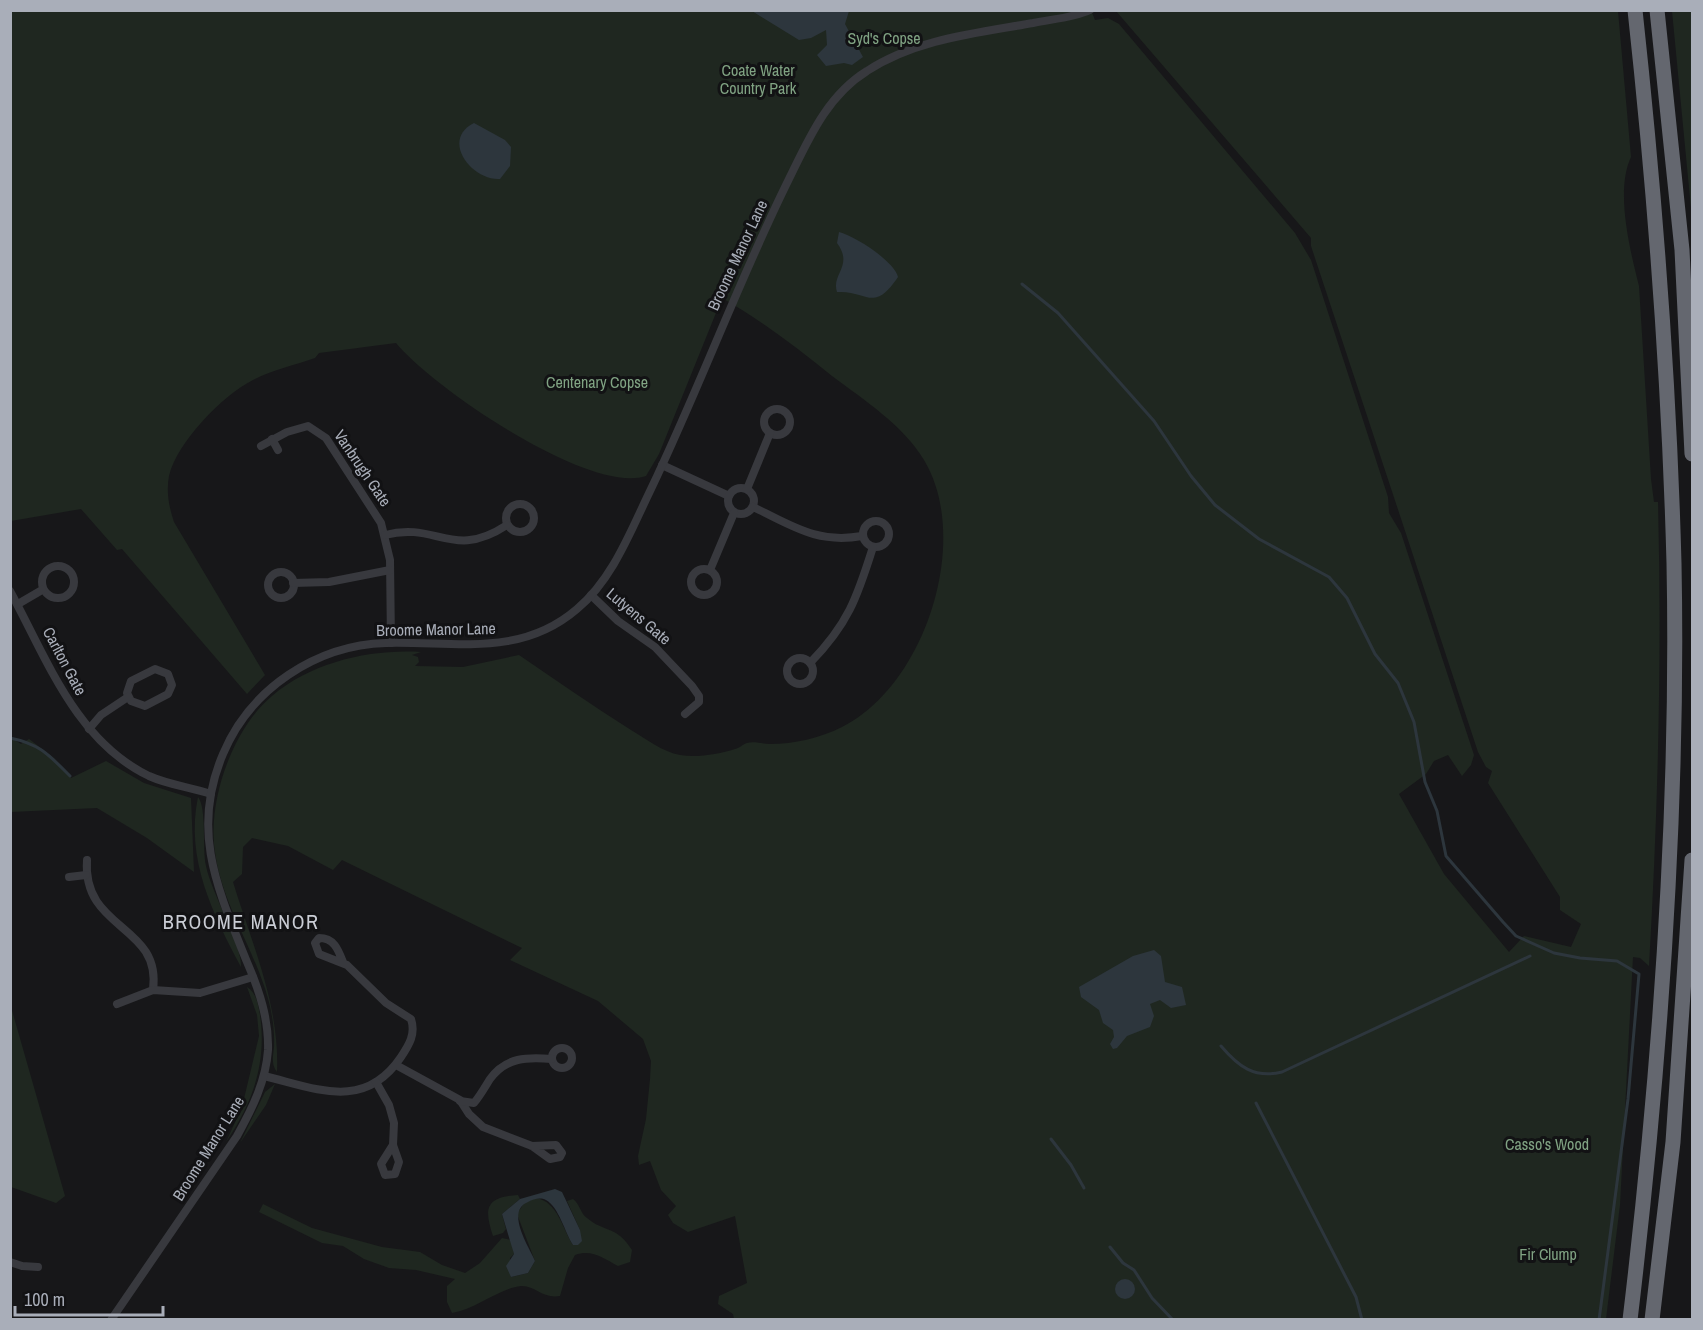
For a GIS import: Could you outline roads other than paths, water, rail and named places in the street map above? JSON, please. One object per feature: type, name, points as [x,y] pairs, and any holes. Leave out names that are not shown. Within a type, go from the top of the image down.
[{"type":"highway","points":[[1630,1320],[1649,1145],[1663,978],[1674,682],[1674,564],[1665,342],[1651,162],[1635,10]]},
{"type":"highway","points":[[1657,10],[1682,250],[1692,454]]},
{"type":"highway","points":[[1652,1320],[1674,1130],[1692,860]]},
{"type":"street","name":"Broome Manor Lane","points":[[111,1320],[237,1136],[253,1107],[264,1076],[267,1037],[262,1004],[212,867],[208,836],[211,794],[215,775],[233,734],[259,699],[276,684],[327,655],[363,645],[391,643],[479,646],[514,642],[555,625],[591,595],[620,552],[698,387],[743,275],[820,119],[840,93],[851,81],[875,66],[922,45],[1081,14],[1090,10]]},
{"type":"street","name":"Vanbrugh Gate","points":[[261,446],[302,426],[308,426],[321,432],[376,513],[385,535],[390,570],[391,643]]},
{"type":"street","points":[[747,489],[770,433]]},
{"type":"street","points":[[272,439],[278,450]]},
{"type":"street","points":[[662,465],[729,496]]},
{"type":"street","points":[[738,488],[747,489],[754,497],[753,507],[742,515],[734,513],[728,503],[729,496],[738,488]]},
{"type":"street","points":[[753,507],[822,538],[844,540],[862,536]]},
{"type":"street","points":[[710,570],[734,513]]},
{"type":"street","points":[[877,521],[884,524],[888,531],[888,538],[881,547],[873,548],[866,544],[862,536],[863,528],[877,521]]},
{"type":"street","points":[[385,535],[413,530],[454,541],[469,541],[490,535],[507,525]]},
{"type":"street","points":[[810,663],[847,619],[873,548]]},
{"type":"street","points":[[63,566],[71,572],[75,584],[69,593],[56,598],[50,597],[42,590],[42,576],[48,571],[63,566]]},
{"type":"street","points":[[293,583],[329,582],[390,570]]},
{"type":"street","points":[[18,604],[42,590]]},
{"type":"street","name":"Carlton Gate","points":[[10,591],[75,712],[109,750],[138,770],[168,784],[211,794]]},
{"type":"street","name":"Lutyens Gate","points":[[591,595],[624,626],[655,647],[692,686],[699,696],[699,702],[685,714]]},
{"type":"street","points":[[155,669],[168,674],[171,685],[166,695],[143,706],[128,698],[128,687],[134,679],[155,669]]},
{"type":"street","points":[[89,729],[102,715],[128,698]]},
{"type":"street","points":[[87,860],[86,875],[90,892],[98,905],[137,939],[146,951],[153,968],[153,990]]},
{"type":"street","points":[[69,877],[86,875]]},
{"type":"street","points":[[264,1076],[334,1094],[364,1088],[376,1082],[396,1065],[411,1039],[411,1019],[386,1003],[343,962]]},
{"type":"street","points":[[117,1004],[153,990],[200,993],[253,977]]},
{"type":"street","points":[[396,1065],[460,1100],[474,1103],[493,1075],[512,1061],[526,1058],[552,1059]]},
{"type":"street","points":[[376,1082],[391,1112],[393,1145]]},
{"type":"street","points":[[460,1100],[469,1114],[483,1127],[532,1146]]},
{"type":"street","points":[[10,1262],[22,1266],[38,1267]]},
{"type":"waterway","points":[[1022,284],[1058,313],[1154,421],[1191,476],[1215,505],[1259,539],[1329,577],[1347,598],[1375,654],[1398,683],[1414,722],[1425,782],[1437,811],[1446,856],[1503,922],[1516,936],[1554,953],[1617,961],[1639,974],[1628,1099],[1599,1320]]},
{"type":"waterway","points":[[10,738],[37,747],[70,776]]},
{"type":"waterway","points":[[1221,1046],[1247,1069],[1263,1074],[1282,1072],[1530,956]]},
{"type":"waterway","points":[[1256,1103],[1356,1297],[1362,1320]]},
{"type":"waterway","points":[[1051,1139],[1071,1165],[1084,1188]]},
{"type":"waterway","points":[[1110,1247],[1123,1263],[1134,1270],[1152,1298],[1173,1320]]},
{"type":"district","name":"BROOME MANOR","points":[[241,922]]},
{"type":"park label","name":"Syd's Copse","points":[[884,38]]},
{"type":"park label","name":"Coate Water Country Park","points":[[758,79]]},
{"type":"park label","name":"Centenary Copse","points":[[597,382]]},
{"type":"park label","name":"Casso's Wood","points":[[1547,1144]]},
{"type":"park label","name":"Fir Clump","points":[[1548,1254]]}]
